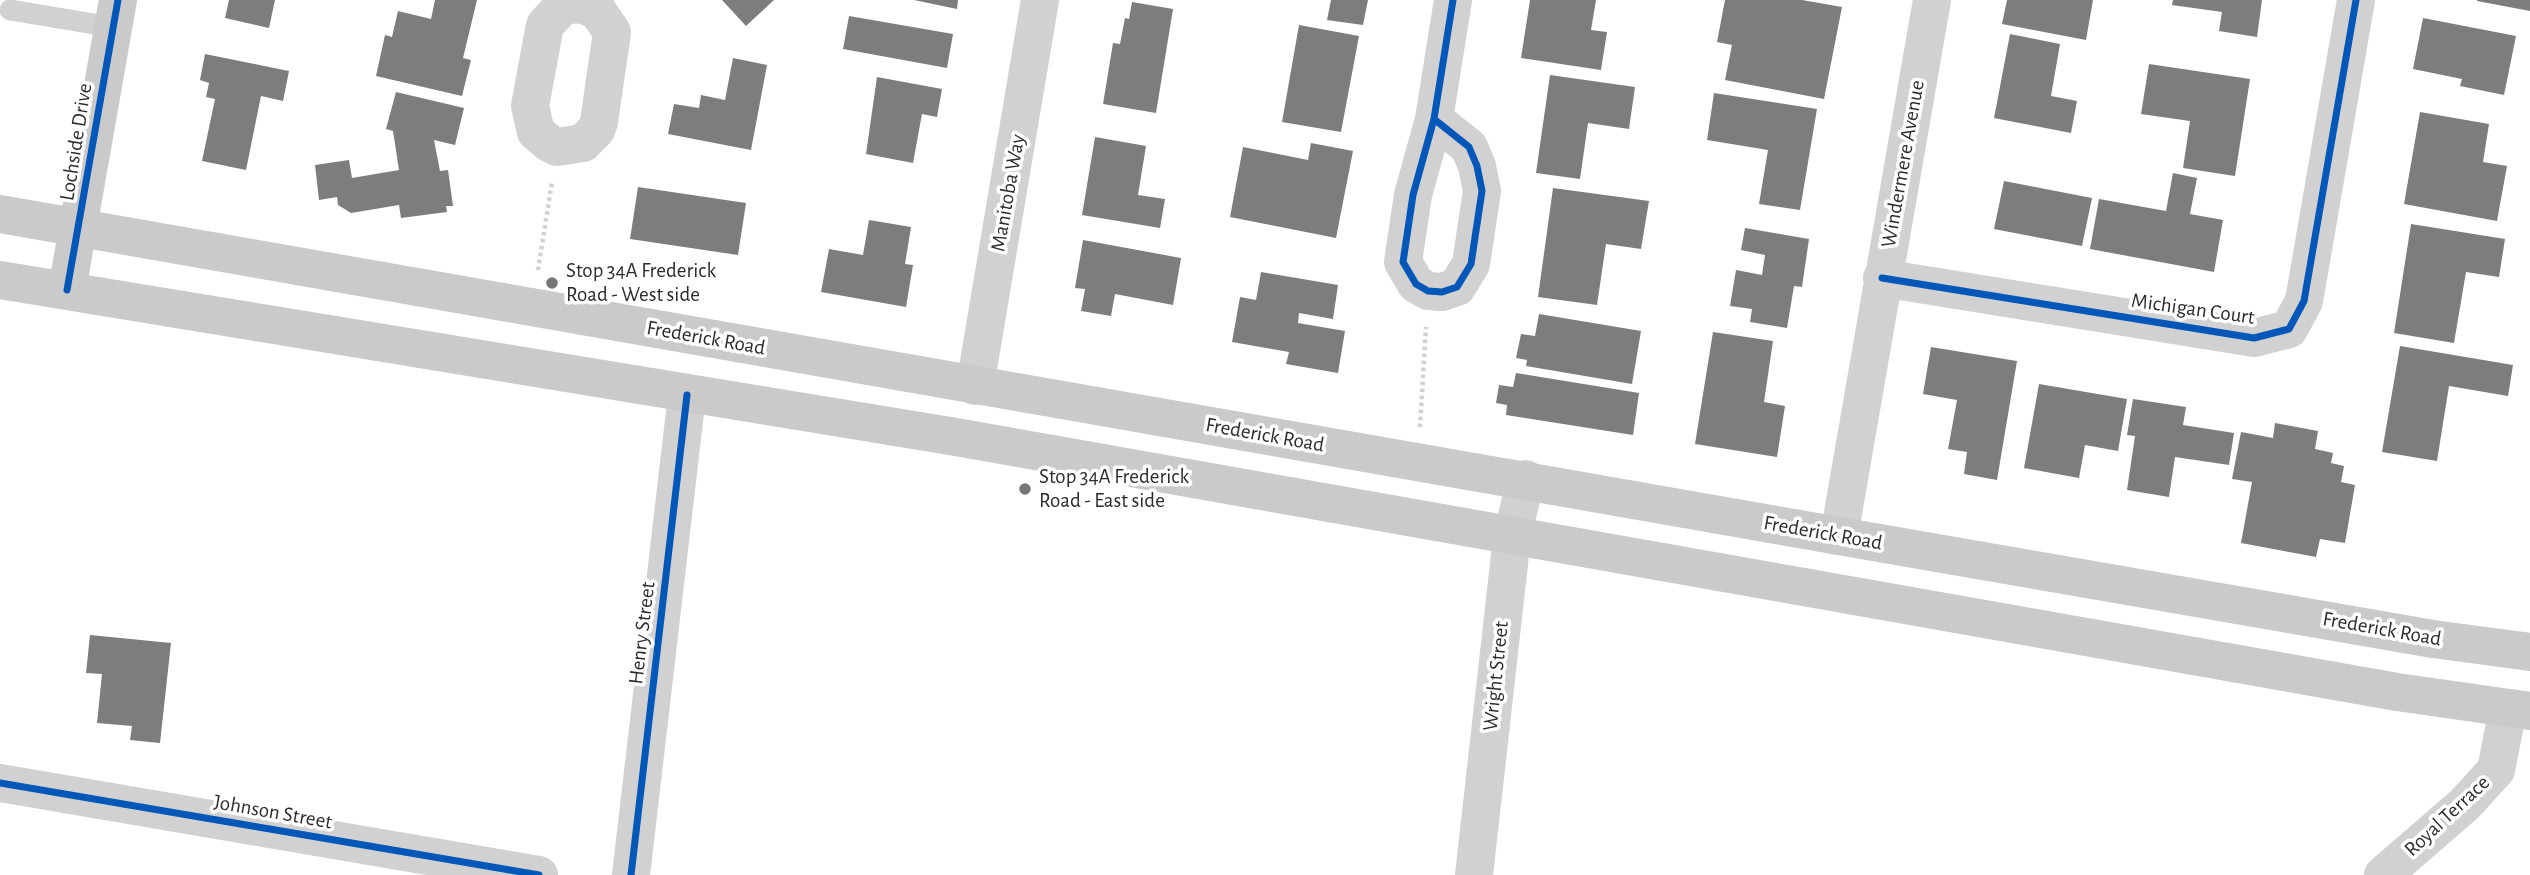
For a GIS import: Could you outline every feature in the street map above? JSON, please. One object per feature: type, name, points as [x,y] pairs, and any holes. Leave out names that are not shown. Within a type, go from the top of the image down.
[{"type":"main road","name":"Lochside Drive","points":[[67,290],[115,13]]},
{"type":"main road","name":"Frederick Road","points":[[0,214],[2433,639],[2530,652]]},
{"type":"main road","points":[[0,280],[687,395],[957,437],[2383,690],[2519,710]]},
{"type":"street","name":"Manitoba Way","points":[[975,386],[1040,0]]},
{"type":"street","points":[[1434,119],[1469,147],[1477,166],[1482,191],[1471,264],[1457,287],[1428,292],[1409,276],[1404,262],[1413,195],[1434,119],[1453,0]]},
{"type":"street","name":"Windermere Avenue","points":[[1839,536],[1932,0]]},
{"type":"street","name":"Michigan Court","points":[[1882,278],[2254,338],[2290,329],[2304,301],[2356,0]]},
{"type":"street","points":[[581,2],[597,10],[612,32],[599,122],[590,138],[575,146],[557,146],[548,144],[536,132],[530,106],[545,25],[563,6],[581,2]]},
{"type":"street","name":"Henry Street","points":[[631,875],[687,395]]},
{"type":"street","name":"Wright Street","points":[[1474,875],[1512,537],[1526,479]]},
{"type":"street","name":"Royal Terrace","points":[[2383,875],[2465,804],[2496,770],[2519,710]]},
{"type":"street","name":"Johnson Street","points":[[0,783],[539,875]]},
{"type":"lane","points":[[10,10],[115,13]]},
{"type":"path","points":[[536,278],[557,146]]},
{"type":"path","points":[[1420,433],[1428,292]]},
{"type":"building","points":[[229,0],[275,0],[269,28],[225,18]]},
{"type":"building","points":[[435,0],[477,0],[463,58],[471,60],[462,96],[376,76],[385,35],[392,37],[398,11],[431,19]]},
{"type":"building","points":[[722,0],[774,0],[746,26]]},
{"type":"building","points":[[914,0],[958,0],[957,9]]},
{"type":"building","points":[[1331,0],[1368,0],[1363,25],[1327,20]]},
{"type":"building","points":[[1530,0],[1596,0],[1591,30],[1607,32],[1601,70],[1521,58]]},
{"type":"building","points":[[1725,0],[1802,0],[1842,7],[1824,99],[1725,80],[1732,45],[1717,42]]},
{"type":"building","points":[[2007,0],[2093,0],[2086,40],[2002,24]]},
{"type":"building","points":[[2173,0],[2262,0],[2257,37],[2219,31],[2222,12],[2172,5]]},
{"type":"building","points":[[2530,0],[2530,11],[2477,1]]},
{"type":"building","points":[[1132,2],[1173,9],[1156,113],[1103,104],[1113,43],[1120,44],[1125,18],[1129,19]]},
{"type":"building","points":[[849,16],[953,34],[947,68],[843,49]]},
{"type":"building","points":[[2423,18],[2516,36],[2504,95],[2460,86],[2462,79],[2413,69]]},
{"type":"building","points":[[1299,25],[1359,36],[1341,132],[1282,122]]},
{"type":"building","points":[[2010,34],[2060,44],[2051,96],[2077,101],[2071,133],[1994,118]]},
{"type":"building","points":[[205,54],[289,71],[283,101],[261,96],[246,170],[202,161],[215,99],[206,97],[209,83],[200,80]]},
{"type":"building","points":[[733,58],[767,65],[751,150],[668,134],[674,104],[699,108],[701,95],[725,100]]},
{"type":"building","points":[[2149,64],[2250,79],[2235,176],[2183,168],[2190,121],[2141,114]]},
{"type":"building","points":[[1550,75],[1635,87],[1629,129],[1588,123],[1580,179],[1536,173]]},
{"type":"building","points":[[877,77],[942,89],[937,117],[922,114],[913,163],[866,154]]},
{"type":"building","points":[[396,92],[464,108],[455,145],[434,140],[440,171],[448,170],[453,206],[446,206],[447,212],[401,218],[399,205],[351,213],[338,205],[337,197],[319,200],[315,165],[349,160],[352,178],[399,170],[393,131],[386,129]]},
{"type":"building","points":[[1714,93],[1817,109],[1800,210],[1759,204],[1768,150],[1707,140]]},
{"type":"building","points":[[2420,112],[2489,124],[2483,162],[2507,166],[2497,221],[2404,204]]},
{"type":"building","points":[[1095,137],[1146,146],[1138,195],[1165,199],[1160,228],[1082,215]]},
{"type":"building","points":[[1311,143],[1353,151],[1336,238],[1230,217],[1243,147],[1308,160]]},
{"type":"building","points":[[2173,173],[2197,178],[2190,214],[2223,220],[2214,272],[2090,249],[2099,199],[2166,211]]},
{"type":"building","points":[[2004,181],[2092,198],[2082,246],[1994,229]]},
{"type":"building","points":[[638,187],[746,203],[738,255],[630,239]]},
{"type":"building","points":[[1553,188],[1649,201],[1641,249],[1606,244],[1597,305],[1538,297]]},
{"type":"building","points":[[869,220],[911,227],[905,264],[913,265],[906,307],[821,292],[829,249],[863,255]]},
{"type":"building","points":[[2411,224],[2505,239],[2499,277],[2466,272],[2454,343],[2394,333]]},
{"type":"building","points":[[1745,228],[1809,239],[1802,287],[1794,286],[1787,328],[1750,322],[1752,309],[1730,306],[1736,270],[1762,275],[1765,255],[1741,250]]},
{"type":"building","points":[[1083,240],[1181,258],[1173,305],[1115,294],[1111,316],[1081,311],[1085,289],[1075,288]]},
{"type":"building","points":[[1261,272],[1338,285],[1333,319],[1299,313],[1298,323],[1345,331],[1338,373],[1286,364],[1289,352],[1232,342],[1240,297],[1256,300]]},
{"type":"building","points":[[1539,314],[1641,331],[1632,384],[1526,366],[1527,360],[1516,358],[1521,334],[1535,336]]},
{"type":"building","points":[[1713,332],[1773,341],[1764,402],[1785,406],[1777,457],[1695,444]]},
{"type":"building","points":[[2400,346],[2513,365],[2508,396],[2449,386],[2437,461],[2382,452]]},
{"type":"building","points":[[1931,347],[2017,361],[1997,480],[1964,474],[1967,452],[1948,449],[1957,400],[1923,394]]},
{"type":"building","points":[[1516,373],[1639,393],[1633,435],[1506,415],[1507,405],[1496,403],[1499,385],[1513,387]]},
{"type":"building","points":[[2039,384],[2127,399],[2118,451],[2085,445],[2079,478],[2024,468]]},
{"type":"building","points":[[2133,399],[2186,407],[2183,425],[2234,433],[2229,465],[2175,457],[2169,497],[2127,490],[2135,436],[2127,435]]},
{"type":"building","points":[[2275,423],[2318,431],[2315,449],[2333,453],[2331,463],[2344,466],[2341,482],[2355,485],[2345,543],[2320,539],[2316,557],[2241,543],[2252,482],[2232,479],[2241,432],[2273,438]]},
{"type":"building","points":[[90,635],[171,643],[160,743],[130,740],[132,726],[97,723],[102,674],[86,673]]},
{"type":"cycle path","points":[[67,290],[118,0]]},
{"type":"cycle path","points":[[1434,119],[1469,147],[1477,166],[1482,191],[1471,264],[1457,287],[1442,292],[1428,291],[1416,284],[1403,262],[1413,195],[1434,119],[1453,0]]},
{"type":"cycle path","points":[[1882,278],[2254,338],[2289,329],[2304,301],[2356,0]]},
{"type":"cycle path","points":[[631,875],[687,395]]},
{"type":"cycle path","points":[[0,783],[539,875]]},
{"type":"place","name":"Stop 34A Frederick Road - West side","points":[[552,283]]},
{"type":"place","name":"Stop 34A Frederick Road - East side","points":[[1025,489]]}]
